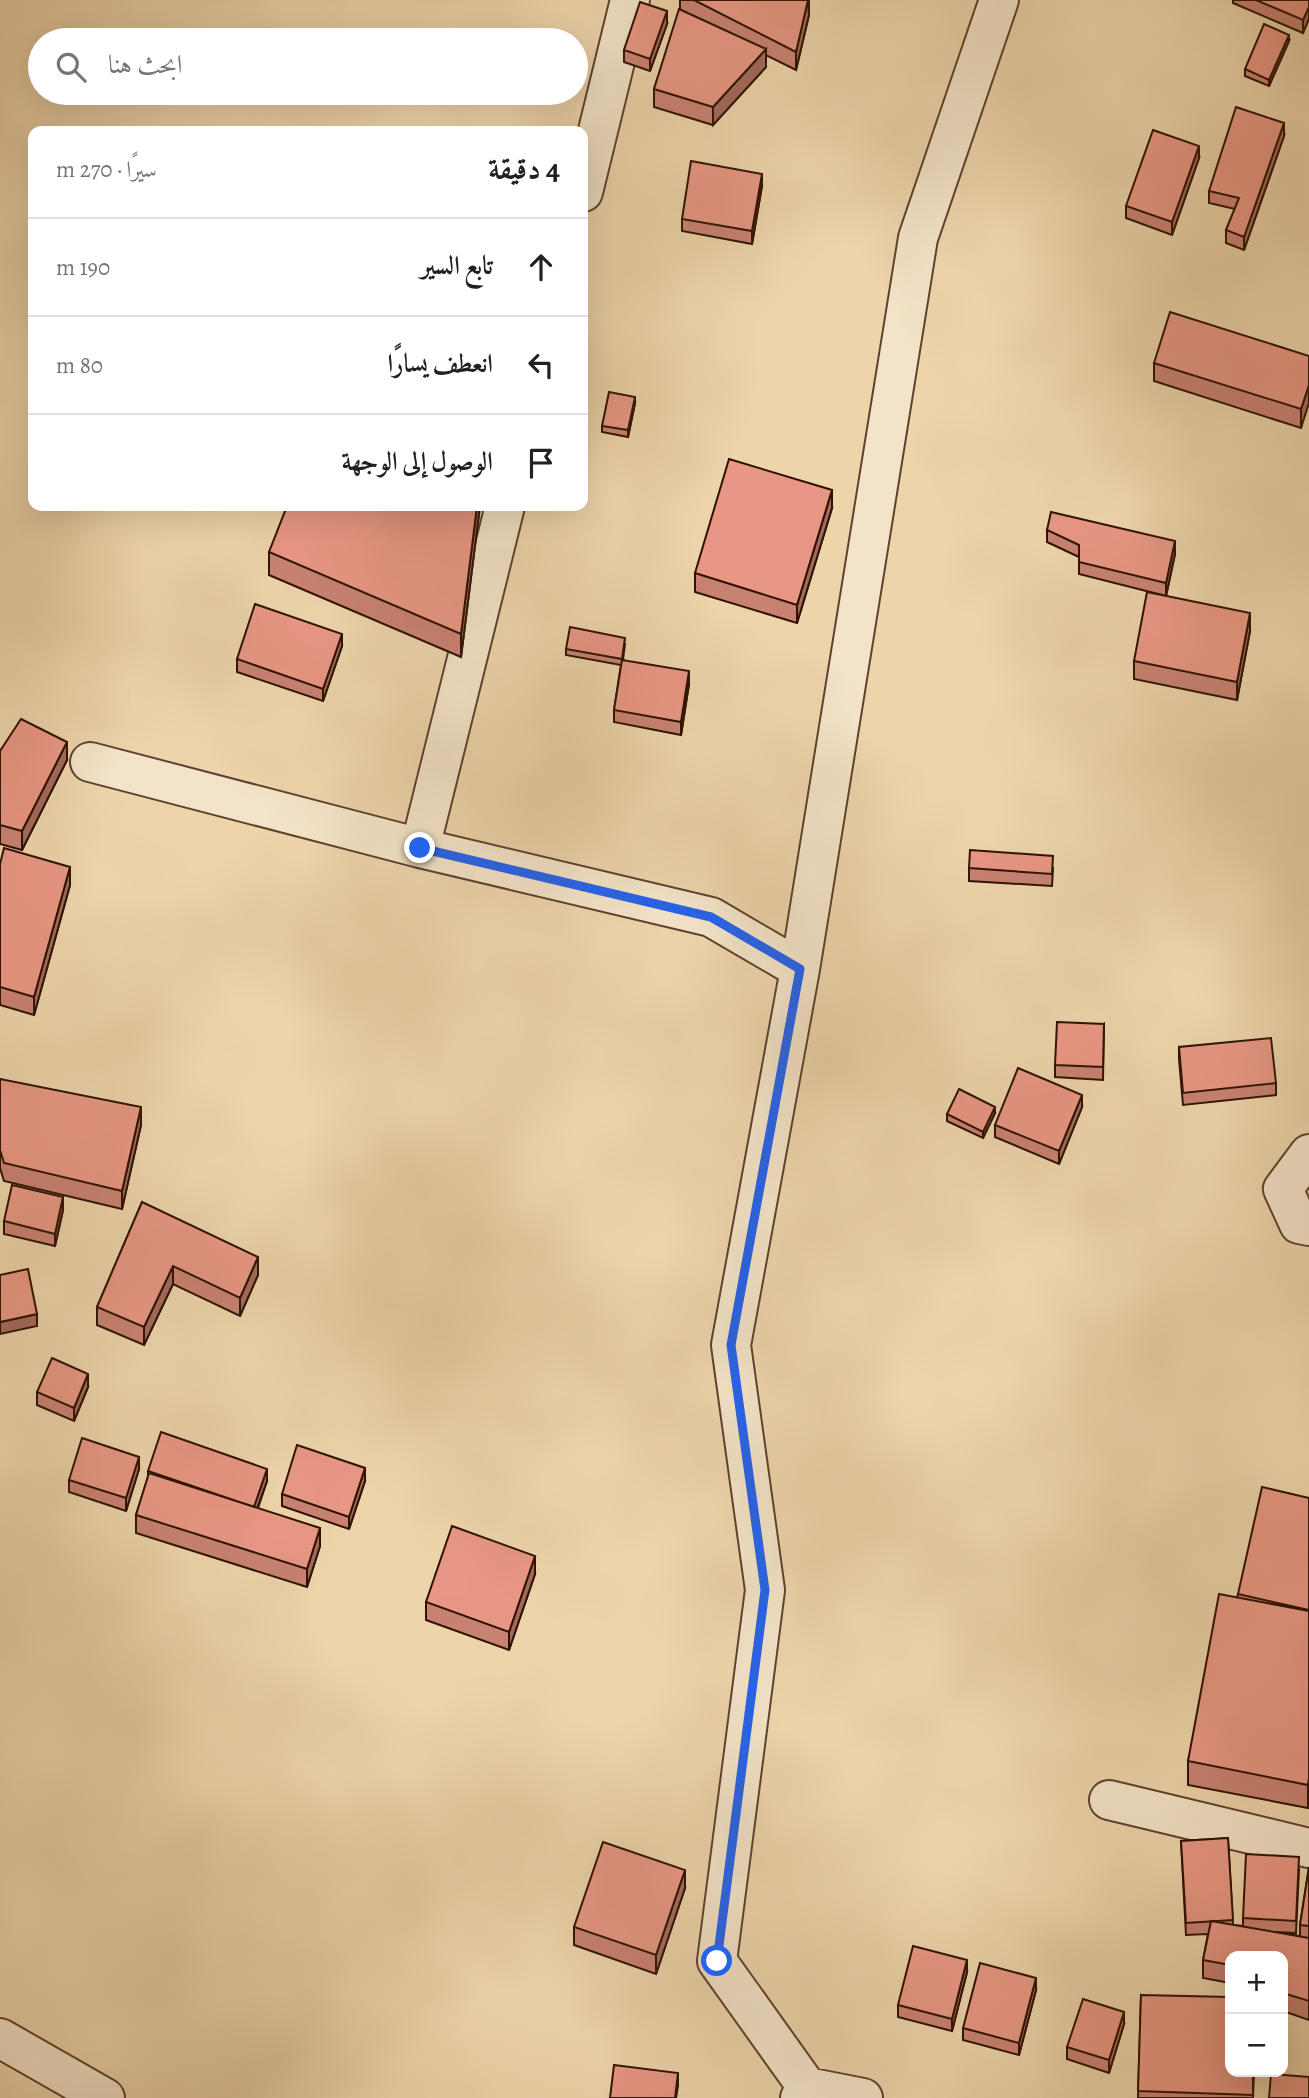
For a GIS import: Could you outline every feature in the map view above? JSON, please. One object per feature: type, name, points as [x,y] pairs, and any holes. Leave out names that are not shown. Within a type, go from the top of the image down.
[{"type":"street","points":[[588,172],[630,0]]},
{"type":"street","points":[[863,2098],[803,2093],[717,1961],[765,1590],[731,1345],[800,969],[918,238],[999,0]]},
{"type":"street","points":[[420,848],[504,511]]},
{"type":"street","points":[[90,762],[420,848],[711,917],[800,969]]},
{"type":"street","points":[[1309,1154],[1283,1189],[1299,1224],[1309,1226]]},
{"type":"street","points":[[1108,1800],[1309,1848]]},
{"type":"street","points":[[0,2038],[104,2098]]},
{"type":"building","points":[[694,0],[808,0],[796,52]]},
{"type":"building","points":[[1256,0],[1309,0],[1309,7],[1303,20]]},
{"type":"building","points":[[640,2],[667,11],[650,59],[624,50]]},
{"type":"building","points":[[679,9],[766,49],[713,107],[654,89]]},
{"type":"building","points":[[1264,24],[1289,35],[1269,80],[1245,69]]},
{"type":"building","points":[[1236,107],[1284,123],[1244,237],[1226,230],[1239,198],[1209,191]]},
{"type":"building","points":[[1153,130],[1199,146],[1172,222],[1126,206]]},
{"type":"building","points":[[691,161],[762,174],[752,231],[682,219]]},
{"type":"building","points":[[1170,312],[1309,356],[1309,385],[1301,409],[1154,363]]},
{"type":"building","points":[[609,392],[635,397],[628,430],[602,426]]},
{"type":"building","points":[[729,459],[832,490],[797,605],[695,573]]},
{"type":"building","points":[[285,511],[476,511],[461,634],[269,552]]},
{"type":"building","points":[[1051,512],[1175,541],[1166,583],[1079,562],[1079,545],[1047,530]]},
{"type":"building","points":[[1147,592],[1250,613],[1237,682],[1134,661]]},
{"type":"building","points":[[255,604],[342,634],[323,689],[237,659]]},
{"type":"building","points":[[570,627],[625,638],[622,659],[566,649]]},
{"type":"building","points":[[622,660],[689,671],[681,722],[614,710]]},
{"type":"building","points":[[21,719],[67,742],[22,831],[0,825],[0,751]]},
{"type":"building","points":[[4,848],[70,867],[34,997],[0,987],[0,864]]},
{"type":"building","points":[[970,850],[1053,856],[1052,874],[969,868]]},
{"type":"building","points":[[1057,1022],[1104,1024],[1103,1067],[1055,1065]]},
{"type":"building","points":[[1271,1038],[1276,1083],[1183,1093],[1179,1047]]},
{"type":"building","points":[[1018,1068],[1082,1095],[1059,1151],[995,1125]]},
{"type":"building","points":[[0,1079],[141,1107],[122,1191],[4,1163],[0,1150]]},
{"type":"building","points":[[959,1089],[995,1107],[983,1132],[947,1114]]},
{"type":"building","points":[[12,1185],[63,1197],[55,1234],[4,1221]]},
{"type":"building","points":[[142,1202],[258,1257],[240,1298],[173,1266],[144,1327],[97,1307]]},
{"type":"building","points":[[28,1269],[37,1314],[0,1322],[0,1275]]},
{"type":"building","points":[[52,1358],[88,1374],[74,1408],[37,1392]]},
{"type":"building","points":[[161,1432],[267,1469],[254,1507],[148,1471]]},
{"type":"building","points":[[82,1438],[139,1457],[126,1498],[69,1480]]},
{"type":"building","points":[[297,1445],[365,1468],[349,1517],[282,1494]]},
{"type":"building","points":[[149,1473],[320,1528],[307,1569],[136,1515]]},
{"type":"building","points":[[1262,1487],[1309,1498],[1309,1610],[1238,1594]]},
{"type":"building","points":[[452,1526],[535,1556],[509,1632],[426,1602]]},
{"type":"building","points":[[1219,1594],[1309,1611],[1308,1785],[1188,1761]]},
{"type":"building","points":[[1228,1838],[1233,1920],[1186,1923],[1181,1841]]},
{"type":"building","points":[[603,1842],[685,1870],[656,1955],[574,1927]]},
{"type":"building","points":[[1246,1854],[1299,1857],[1296,1921],[1243,1918]]},
{"type":"building","points":[[1309,1867],[1309,1926],[1300,1925]]},
{"type":"building","points":[[1211,1921],[1309,1938],[1309,2001],[1288,1995],[1288,1951],[1225,1951],[1225,1964],[1203,1960]]},
{"type":"building","points":[[913,1946],[967,1960],[952,2019],[898,2005]]},
{"type":"building","points":[[980,1963],[1036,1978],[1019,2043],[963,2028]]},
{"type":"building","points":[[1141,1995],[1225,1997],[1225,2077],[1253,2077],[1253,2095],[1138,2091]]},
{"type":"building","points":[[1083,1999],[1124,2012],[1109,2060],[1067,2047]]},
{"type":"building","points":[[614,2065],[678,2073],[675,2098],[610,2098]]},
{"type":"building","points":[[1271,2077],[1309,2077],[1309,2098],[1269,2098]]},
{"type":"route","points":[[420,848],[711,917],[800,969],[731,1345],[765,1590],[717,1961]]}]
